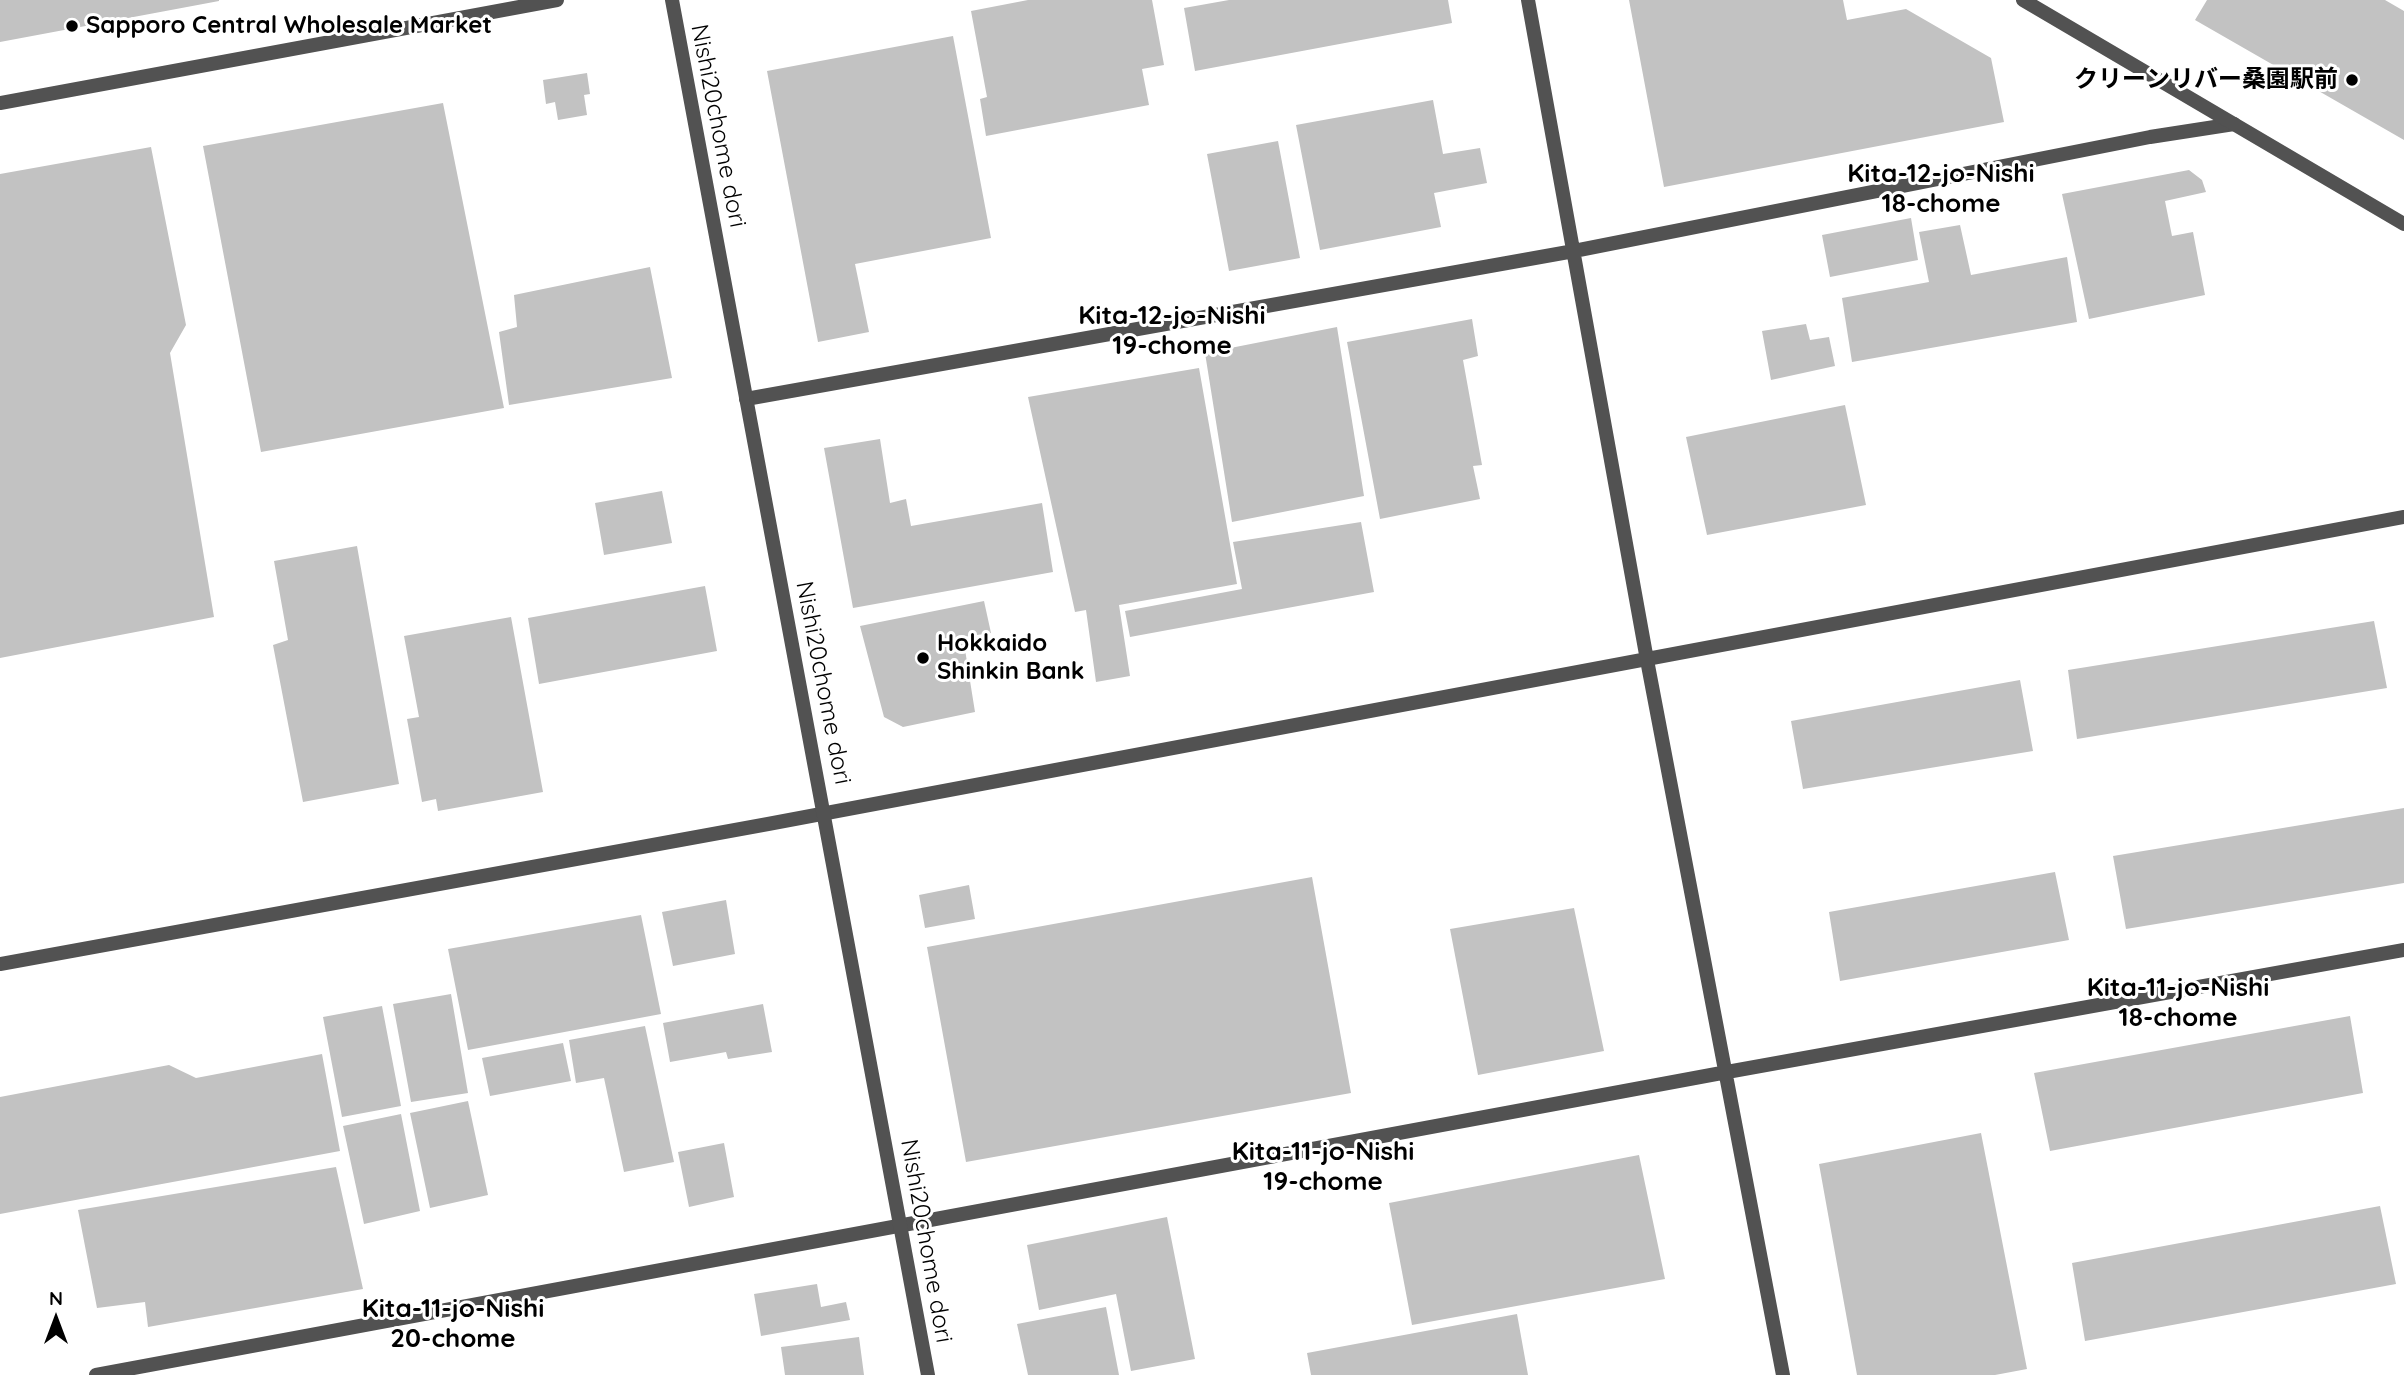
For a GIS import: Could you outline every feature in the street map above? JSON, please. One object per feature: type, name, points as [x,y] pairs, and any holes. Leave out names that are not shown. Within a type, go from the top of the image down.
[{"type":"street","points":[[0,103],[557,0]]},
{"type":"street","name":"Nishi20chome dori","points":[[672,0],[928,1375]]},
{"type":"street","points":[[1528,0],[1647,660],[1783,1375]]},
{"type":"street","points":[[2023,0],[2404,224]]},
{"type":"street","points":[[746,400],[1574,251],[2150,137],[2234,124]]},
{"type":"street","points":[[0,964],[1647,660],[2404,517]]},
{"type":"street","points":[[96,1375],[1727,1072],[2404,950]]},
{"type":"building","name":"Sapporo Central Wholesale Market","points":[[0,0],[219,0],[219,1],[0,42]]},
{"type":"building","points":[[1028,0],[1152,0],[1164,65],[1142,69],[1149,105],[986,136],[980,99],[987,97],[971,11]]},
{"type":"building","points":[[1229,0],[1448,0],[1452,23],[1195,71],[1184,8]]},
{"type":"building","points":[[1629,0],[1843,0],[1847,20],[1906,9],[1991,58],[2004,122],[1664,187]]},
{"type":"building","name":"クリーンリバー桑園駅前","points":[[2207,0],[2385,0],[2404,11],[2404,140],[2195,20]]},
{"type":"building","points":[[953,36],[991,238],[855,264],[869,332],[818,342],[767,71]]},
{"type":"building","points":[[587,73],[590,94],[584,95],[587,115],[558,120],[555,102],[546,104],[543,80]]},
{"type":"building","points":[[1433,100],[1443,154],[1480,148],[1487,183],[1434,193],[1441,227],[1320,250],[1296,125]]},
{"type":"building","points":[[443,103],[504,408],[261,452],[203,146]]},
{"type":"building","points":[[1278,141],[1300,258],[1229,271],[1207,154]]},
{"type":"building","points":[[151,147],[186,325],[170,353],[214,617],[0,658],[0,174]]},
{"type":"building","points":[[2189,170],[2202,180],[2206,192],[2165,201],[2172,236],[2193,232],[2205,295],[2089,319],[2062,194]]},
{"type":"building","points":[[1911,218],[1918,260],[1830,277],[1822,235]]},
{"type":"building","points":[[1960,225],[1971,275],[2067,257],[2077,322],[1852,362],[1842,298],[1929,282],[1919,232]]},
{"type":"building","points":[[650,267],[672,378],[509,405],[499,332],[517,327],[514,295]]},
{"type":"building","points":[[1472,319],[1478,356],[1463,360],[1482,465],[1473,466],[1480,499],[1380,519],[1347,342]]},
{"type":"building","points":[[1806,324],[1810,340],[1829,337],[1835,366],[1771,380],[1762,331]]},
{"type":"building","points":[[1337,327],[1364,496],[1232,522],[1205,353]]},
{"type":"building","points":[[1199,368],[1237,584],[1119,605],[1130,676],[1096,682],[1086,610],[1075,612],[1028,397]]},
{"type":"building","points":[[1845,405],[1866,505],[1707,535],[1686,437]]},
{"type":"building","points":[[880,439],[890,503],[906,499],[911,526],[1042,503],[1053,572],[853,608],[824,448]]},
{"type":"building","points":[[662,491],[672,543],[604,555],[595,503]]},
{"type":"building","points":[[1361,522],[1374,592],[1130,637],[1125,611],[1242,589],[1233,542]]},
{"type":"building","points":[[357,546],[399,784],[303,802],[273,645],[288,640],[274,561]]},
{"type":"building","points":[[705,586],[717,651],[539,684],[528,618]]},
{"type":"building","points":[[984,601],[991,633],[963,637],[975,712],[903,727],[884,717],[860,626]]},
{"type":"building","points":[[511,617],[543,792],[438,811],[436,799],[422,802],[407,719],[419,717],[404,636]]},
{"type":"building","points":[[2374,621],[2387,688],[2077,739],[2068,670]]},
{"type":"building","points":[[2020,680],[2033,751],[1803,789],[1791,721]]},
{"type":"building","points":[[2404,808],[2404,883],[2126,929],[2113,856]]},
{"type":"building","points":[[2055,872],[2069,940],[1840,981],[1829,912]]},
{"type":"building","points":[[1312,877],[1351,1093],[966,1162],[927,947]]},
{"type":"building","points":[[969,885],[975,919],[925,928],[919,895]]},
{"type":"building","points":[[726,900],[735,954],[673,966],[662,912]]},
{"type":"building","points":[[1574,908],[1604,1051],[1478,1075],[1450,929]]},
{"type":"building","points":[[641,915],[661,1014],[468,1050],[448,949]]},
{"type":"building","points":[[451,994],[468,1093],[411,1102],[393,1004]]},
{"type":"building","points":[[763,1004],[772,1052],[728,1059],[726,1052],[670,1062],[663,1023]]},
{"type":"building","points":[[382,1006],[401,1106],[342,1117],[323,1017]]},
{"type":"building","points":[[2350,1016],[2363,1093],[2050,1151],[2034,1073]]},
{"type":"building","points":[[645,1026],[674,1162],[624,1172],[604,1078],[576,1083],[569,1040]]},
{"type":"building","points":[[563,1043],[571,1081],[490,1096],[482,1058]]},
{"type":"building","points":[[322,1054],[340,1151],[0,1214],[0,1097],[169,1065],[196,1078]]},
{"type":"building","points":[[468,1101],[488,1195],[430,1208],[410,1113]]},
{"type":"building","points":[[401,1114],[420,1211],[364,1224],[343,1126]]},
{"type":"building","points":[[1981,1133],[2027,1369],[1995,1375],[1857,1375],[1819,1164]]},
{"type":"building","points":[[724,1143],[734,1197],[689,1207],[678,1152]]},
{"type":"building","points":[[1639,1155],[1665,1279],[1412,1325],[1389,1203]]},
{"type":"building","points":[[336,1167],[363,1289],[148,1327],[145,1302],[97,1308],[78,1210]]},
{"type":"building","points":[[2380,1206],[2396,1284],[2085,1341],[2072,1263]]},
{"type":"building","points":[[1167,1217],[1195,1359],[1131,1371],[1116,1294],[1039,1310],[1027,1245]]},
{"type":"building","points":[[817,1284],[821,1307],[846,1302],[850,1320],[761,1336],[754,1294]]},
{"type":"building","points":[[1106,1307],[1119,1375],[1028,1375],[1017,1324]]},
{"type":"building","points":[[1517,1314],[1528,1375],[1311,1375],[1307,1353]]},
{"type":"building","points":[[859,1337],[864,1375],[785,1375],[781,1347]]},
{"type":"place","name":"Sapporo Central Wholesale Market","points":[[72,26]]},
{"type":"place","name":"クリーンリバー桑園駅前","points":[[2352,80]]},
{"type":"place","name":"Hokkaido Shinkin Bank","points":[[923,658]]},
{"type":"district","name":"Kita-12-jo-Nishi 18-chome","points":[[1941,189]]},
{"type":"district","name":"Kita-12-jo-Nishi 19-chome","points":[[1172,331]]},
{"type":"district","name":"Kita-11-jo-Nishi 18-chome","points":[[2178,1003]]},
{"type":"district","name":"Kita-11-jo-Nishi 19-chome","points":[[1323,1167]]},
{"type":"district","name":"Kita-11-jo-Nishi 20-chome","points":[[453,1324]]}]
